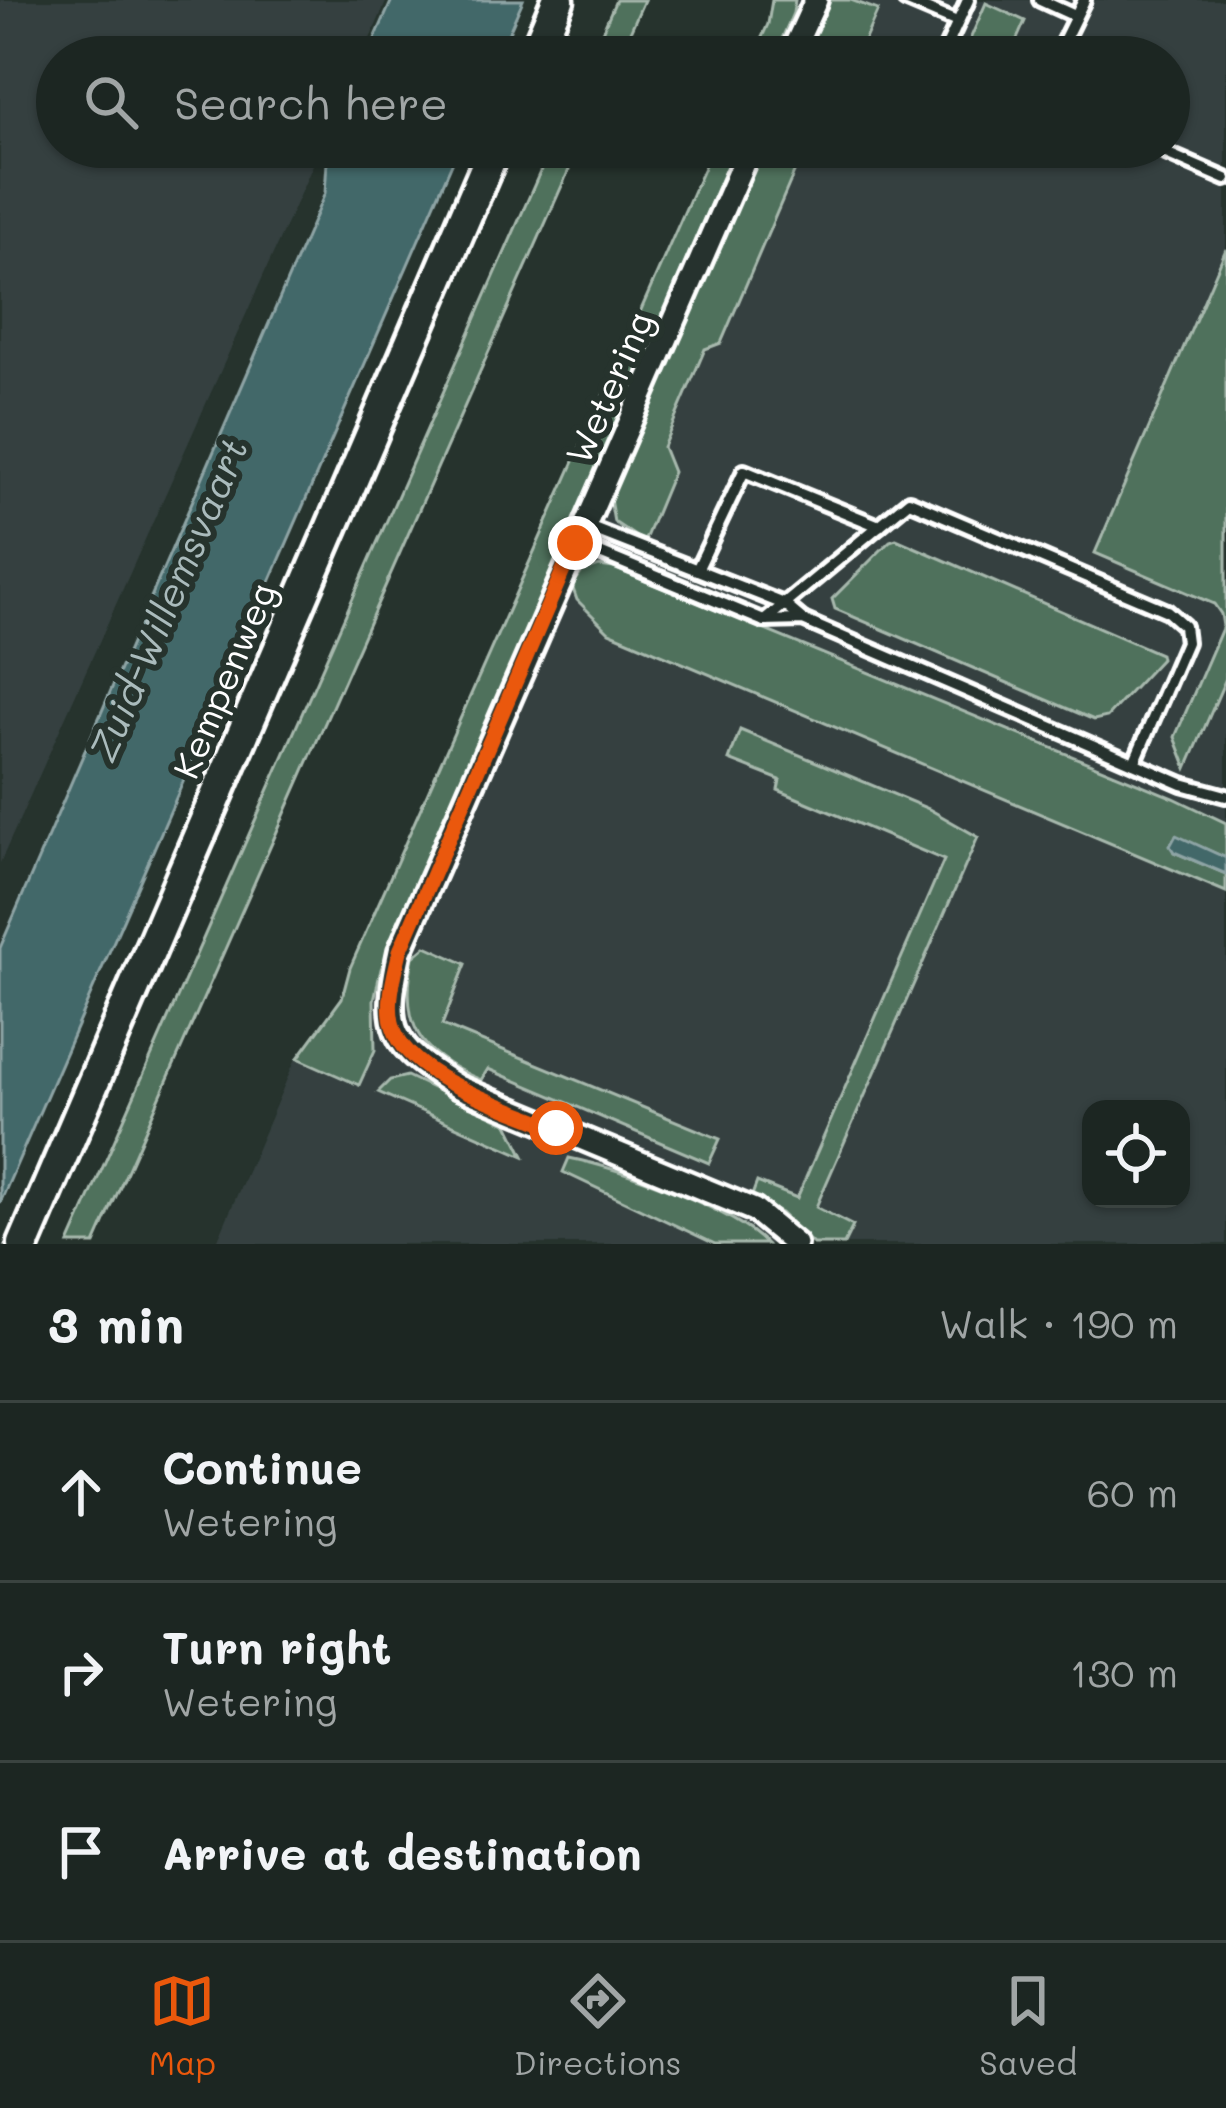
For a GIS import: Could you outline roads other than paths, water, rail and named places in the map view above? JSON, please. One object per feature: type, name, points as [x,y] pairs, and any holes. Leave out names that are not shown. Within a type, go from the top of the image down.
[{"type":"main road","points":[[543,36],[558,0]]},
{"type":"main road","name":"Kempenweg","points":[[24,1244],[486,168]]},
{"type":"street","points":[[799,36],[815,0]]},
{"type":"street","name":"Wetering","points":[[741,168],[400,951],[390,999],[395,1034],[417,1062],[458,1087],[754,1210],[795,1244]]},
{"type":"lane","points":[[905,0],[957,22]]},
{"type":"lane","points":[[951,36],[968,0]]},
{"type":"lane","points":[[1040,0],[1076,16]]},
{"type":"lane","points":[[1066,36],[1084,0]]},
{"type":"lane","points":[[1190,163],[1226,179]]},
{"type":"lane","points":[[697,570],[745,471],[879,526]]},
{"type":"lane","points":[[764,620],[909,501],[1167,611],[1184,626],[1186,642],[1134,763]]},
{"type":"lane","points":[[579,534],[697,570],[784,604],[803,620],[1182,784],[1226,796]]},
{"type":"lane","points":[[579,534],[764,620],[803,620]]},
{"type":"water","points":[[392,0],[523,0],[507,36],[376,36]]},
{"type":"water","name":"Zuid-Willemsvaart","points":[[327,168],[450,168],[0,1203],[0,948],[325,193]]},
{"type":"water","points":[[1176,835],[1226,858],[1226,874],[1174,852],[1170,846]]}]
